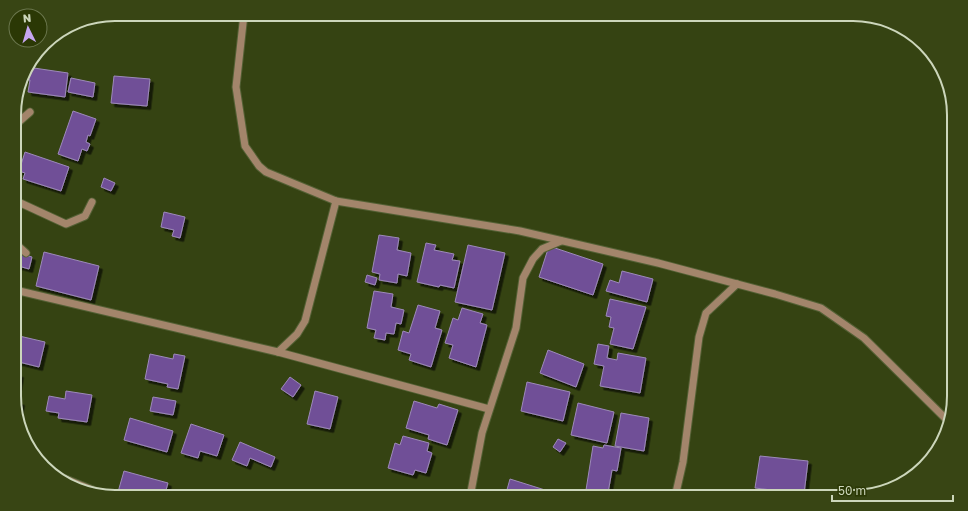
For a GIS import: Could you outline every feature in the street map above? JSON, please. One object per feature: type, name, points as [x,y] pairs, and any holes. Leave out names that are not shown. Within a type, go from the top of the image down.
[{"type":"street","points":[[243,21],[236,87],[244,139],[248,151],[266,172],[336,201],[520,231],[737,284],[821,308],[864,338],[944,417]]},
{"type":"street","points":[[21,120],[30,112]]},
{"type":"street","points":[[278,352],[297,334],[305,321],[336,201]]},
{"type":"street","points":[[21,203],[66,224],[85,216],[92,202]]},
{"type":"street","points":[[471,490],[482,433],[516,328],[523,278],[533,259],[542,249],[561,241]]},
{"type":"street","points":[[21,248],[26,252]]},
{"type":"street","points":[[677,490],[683,462],[699,337],[706,313],[737,284]]},
{"type":"street","points":[[21,291],[278,352],[489,409]]},
{"type":"building","points":[[34,68],[68,73],[65,97],[28,92],[30,80],[28,80]]},
{"type":"building","points":[[114,76],[150,79],[147,106],[111,103]]},
{"type":"building","points":[[71,78],[95,83],[93,97],[68,92]]},
{"type":"building","points":[[73,111],[96,119],[90,136],[88,135],[86,142],[90,144],[87,151],[82,149],[78,161],[58,154]]},
{"type":"building","points":[[25,152],[69,167],[61,191],[23,179],[25,173],[21,172],[21,165]]},
{"type":"building","points":[[104,178],[115,183],[111,191],[101,187]]},
{"type":"building","points":[[164,212],[185,217],[180,238],[172,236],[174,230],[161,227]]},
{"type":"building","points":[[379,235],[399,238],[397,250],[411,253],[407,276],[398,274],[397,283],[379,280],[380,274],[372,272]]},
{"type":"building","points":[[426,243],[436,245],[434,250],[454,254],[452,260],[460,261],[454,288],[440,285],[439,287],[417,282]]},
{"type":"building","points":[[468,245],[505,253],[492,310],[455,302]]},
{"type":"building","points":[[549,246],[603,264],[593,295],[539,277]]},
{"type":"building","points":[[44,252],[99,266],[91,300],[36,286]]},
{"type":"building","points":[[21,254],[32,257],[29,269],[21,267]]},
{"type":"building","points":[[622,271],[653,279],[647,302],[606,291],[610,280],[619,283]]},
{"type":"building","points":[[367,275],[377,278],[375,285],[365,282]]},
{"type":"building","points":[[374,291],[393,294],[391,307],[404,310],[401,324],[396,323],[394,334],[386,333],[385,340],[374,338],[376,330],[367,328]]},
{"type":"building","points":[[610,299],[646,307],[633,349],[610,344],[614,328],[609,327],[611,317],[606,316]]},
{"type":"building","points":[[418,305],[440,311],[435,328],[442,330],[431,367],[409,360],[411,354],[398,350],[403,331],[409,333]]},
{"type":"building","points":[[462,308],[483,314],[480,323],[487,325],[476,367],[449,358],[453,345],[445,343],[453,318],[458,320]]},
{"type":"building","points":[[21,336],[45,342],[39,367],[21,362]]},
{"type":"building","points":[[598,344],[609,346],[607,358],[617,360],[618,353],[646,358],[640,393],[600,386],[604,366],[594,364]]},
{"type":"building","points":[[548,350],[584,364],[576,387],[540,373]]},
{"type":"building","points":[[150,354],[173,359],[174,354],[185,356],[178,389],[167,387],[168,384],[145,379]]},
{"type":"building","points":[[290,377],[301,385],[293,397],[281,389]]},
{"type":"building","points":[[527,382],[570,392],[563,421],[521,411]]},
{"type":"building","points":[[66,391],[92,395],[87,422],[58,418],[59,413],[46,411],[49,396],[65,399]]},
{"type":"building","points":[[315,391],[338,397],[330,429],[307,424]]},
{"type":"building","points":[[153,397],[176,401],[173,415],[150,411]]},
{"type":"building","points":[[414,401],[437,408],[439,404],[458,410],[447,445],[428,439],[429,435],[406,428]]},
{"type":"building","points":[[578,403],[614,412],[607,443],[571,435]]},
{"type":"building","points":[[621,413],[649,418],[644,451],[615,446]]},
{"type":"building","points":[[130,418],[173,431],[167,452],[124,440]]},
{"type":"building","points":[[191,424],[224,435],[217,456],[200,451],[198,458],[181,453]]},
{"type":"building","points":[[403,436],[429,443],[427,451],[432,453],[426,473],[415,470],[413,475],[388,468],[395,443],[400,445]]},
{"type":"building","points":[[558,439],[566,443],[560,452],[553,447]]},
{"type":"building","points":[[240,442],[275,457],[271,467],[250,458],[247,466],[232,460]]},
{"type":"building","points":[[604,445],[621,448],[617,471],[612,470],[609,490],[586,490],[593,446],[603,448]]},
{"type":"building","points":[[760,456],[808,461],[804,490],[771,490],[755,488]]},
{"type":"building","points":[[124,471],[168,483],[166,490],[119,490]]},
{"type":"building","points":[[510,479],[545,490],[507,490]]}]
